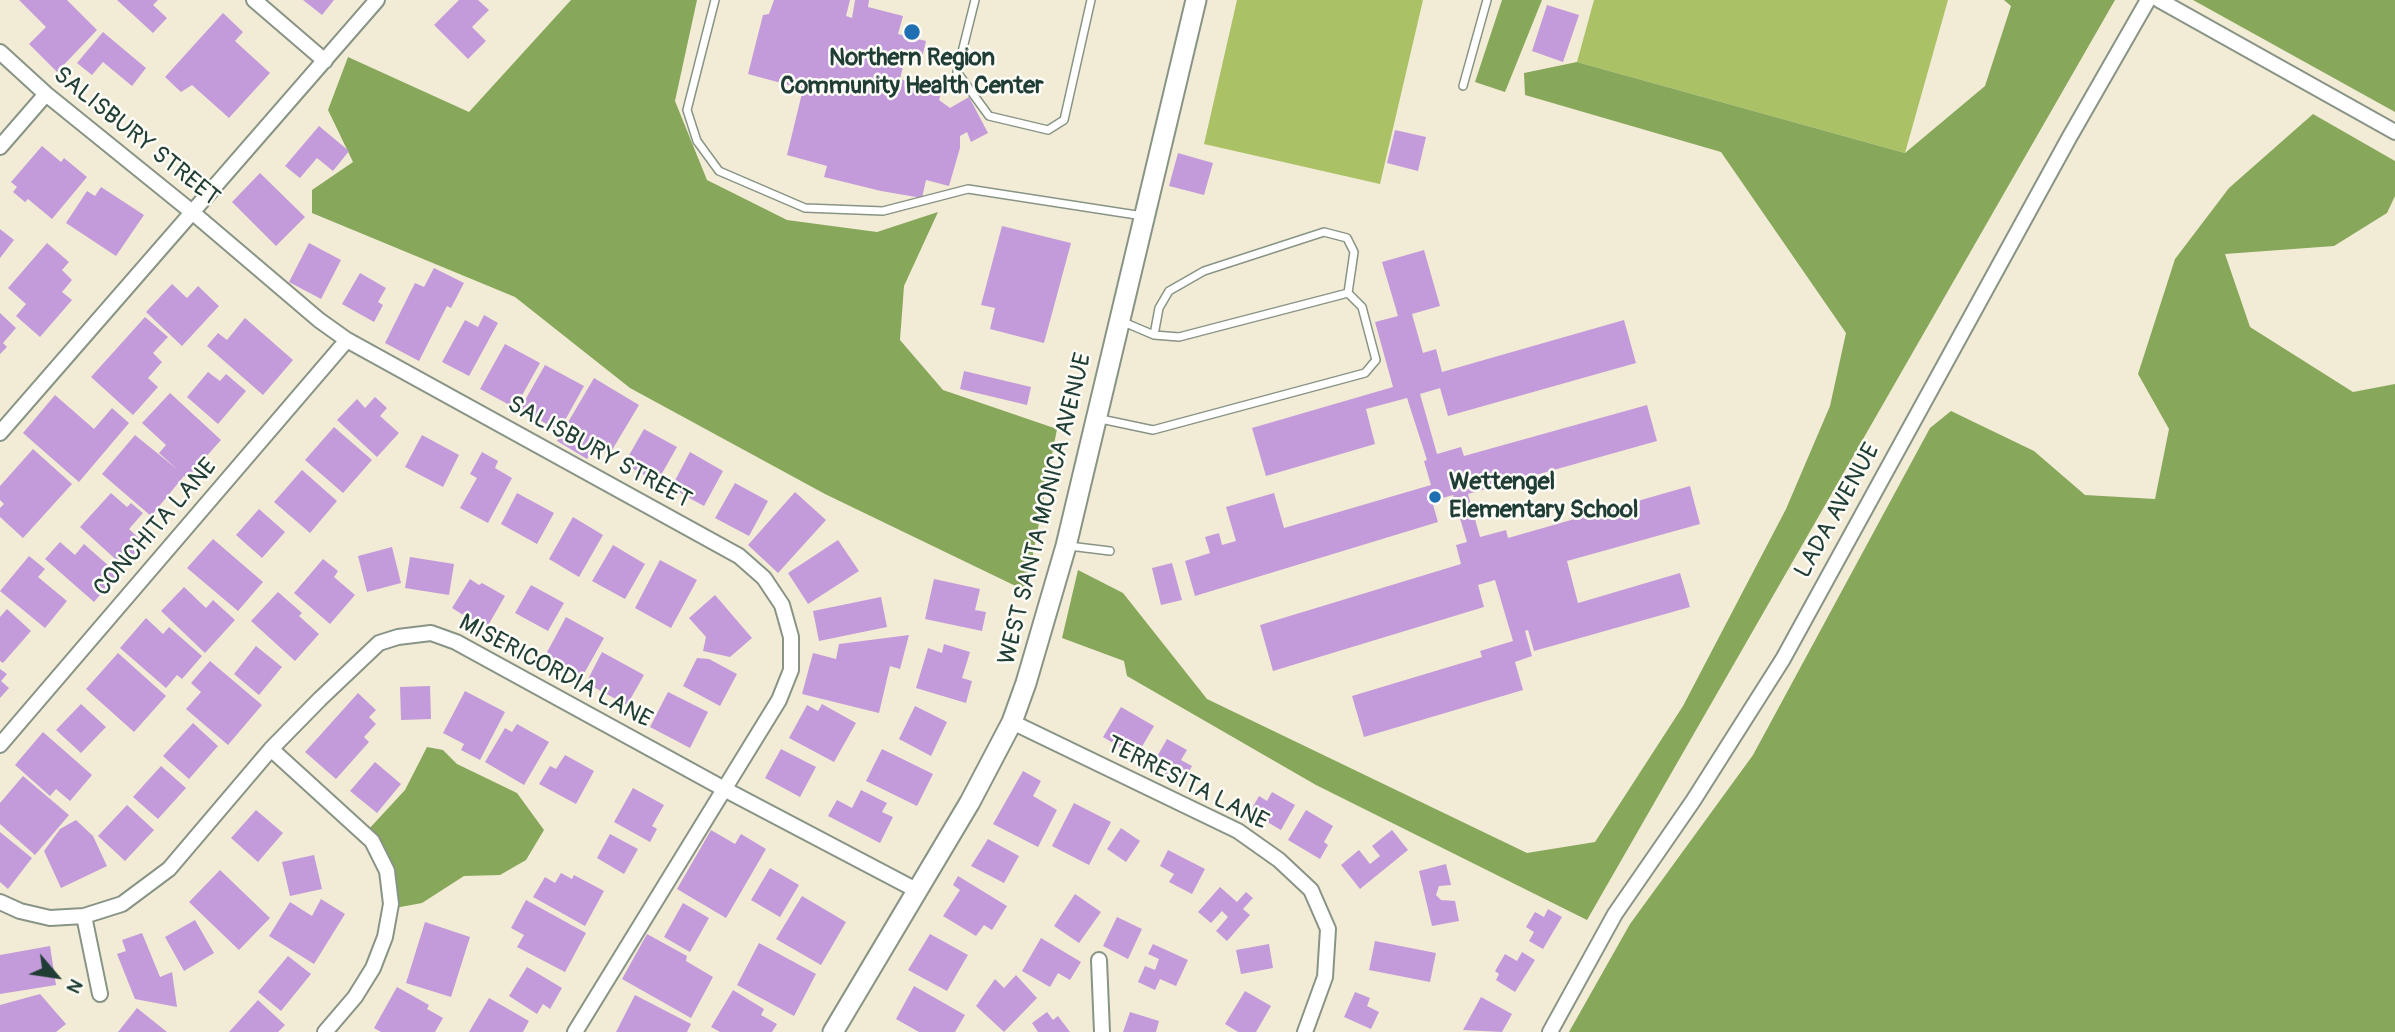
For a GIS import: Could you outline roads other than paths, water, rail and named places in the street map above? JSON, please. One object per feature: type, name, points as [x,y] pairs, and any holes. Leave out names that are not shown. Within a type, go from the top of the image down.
[{"type":"main road","name":"WEST SANTA MONICA AVENUE","points":[[833,1032],[970,802],[1012,722],[1040,641],[1066,545],[1196,0]]},
{"type":"street","points":[[254,0],[326,61]]},
{"type":"street","points":[[0,433],[377,0]]},
{"type":"street","name":"LADA AVENUE","points":[[1550,1032],[1615,914],[1693,801],[1783,659],[2068,138],[2148,0]]},
{"type":"street","points":[[2159,0],[2395,132]]},
{"type":"street","name":"SALISBURY STREET","points":[[0,52],[46,94],[347,341],[739,556],[764,578],[782,605],[791,637],[791,670],[779,700],[575,1032]]},
{"type":"street","points":[[0,147],[46,94]]},
{"type":"street","name":"CONCHITA LANE","points":[[0,745],[347,341]]},
{"type":"street","name":"MISERICORDIA LANE","points":[[0,902],[20,911],[50,918],[84,916],[122,904],[169,869],[271,750],[379,643],[398,637],[431,634],[456,642],[726,790],[918,891]]},
{"type":"street","name":"TERRESITA LANE","points":[[1012,722],[1238,831],[1279,860],[1311,890],[1328,929],[1325,977],[1305,1032]]},
{"type":"street","points":[[271,750],[372,841],[387,871],[391,904],[385,937],[373,968],[355,997],[325,1032]]},
{"type":"street","points":[[84,916],[100,994]]},
{"type":"street","points":[[1099,960],[1102,1032]]},
{"type":"lane","points":[[715,0],[687,110],[697,141],[719,171],[806,208],[883,211],[968,189],[1144,216]]},
{"type":"lane","points":[[975,0],[957,72],[989,116],[1048,130],[1064,120],[1091,0]]},
{"type":"lane","points":[[1463,86],[1487,0]]},
{"type":"lane","points":[[1154,335],[1159,308],[1169,291],[1204,271],[1324,232],[1347,238],[1354,252],[1348,293]]},
{"type":"lane","points":[[1119,320],[1154,335],[1179,337],[1348,293]]},
{"type":"lane","points":[[1096,418],[1153,430],[1365,373],[1376,360],[1362,307],[1348,293]]},
{"type":"lane","points":[[1066,545],[1110,551]]},
{"type":"place","name":"Northern Region Community Health Center","points":[[912,32]]},
{"type":"place","name":"Wettengel Elementary School","points":[[1435,497]]}]
